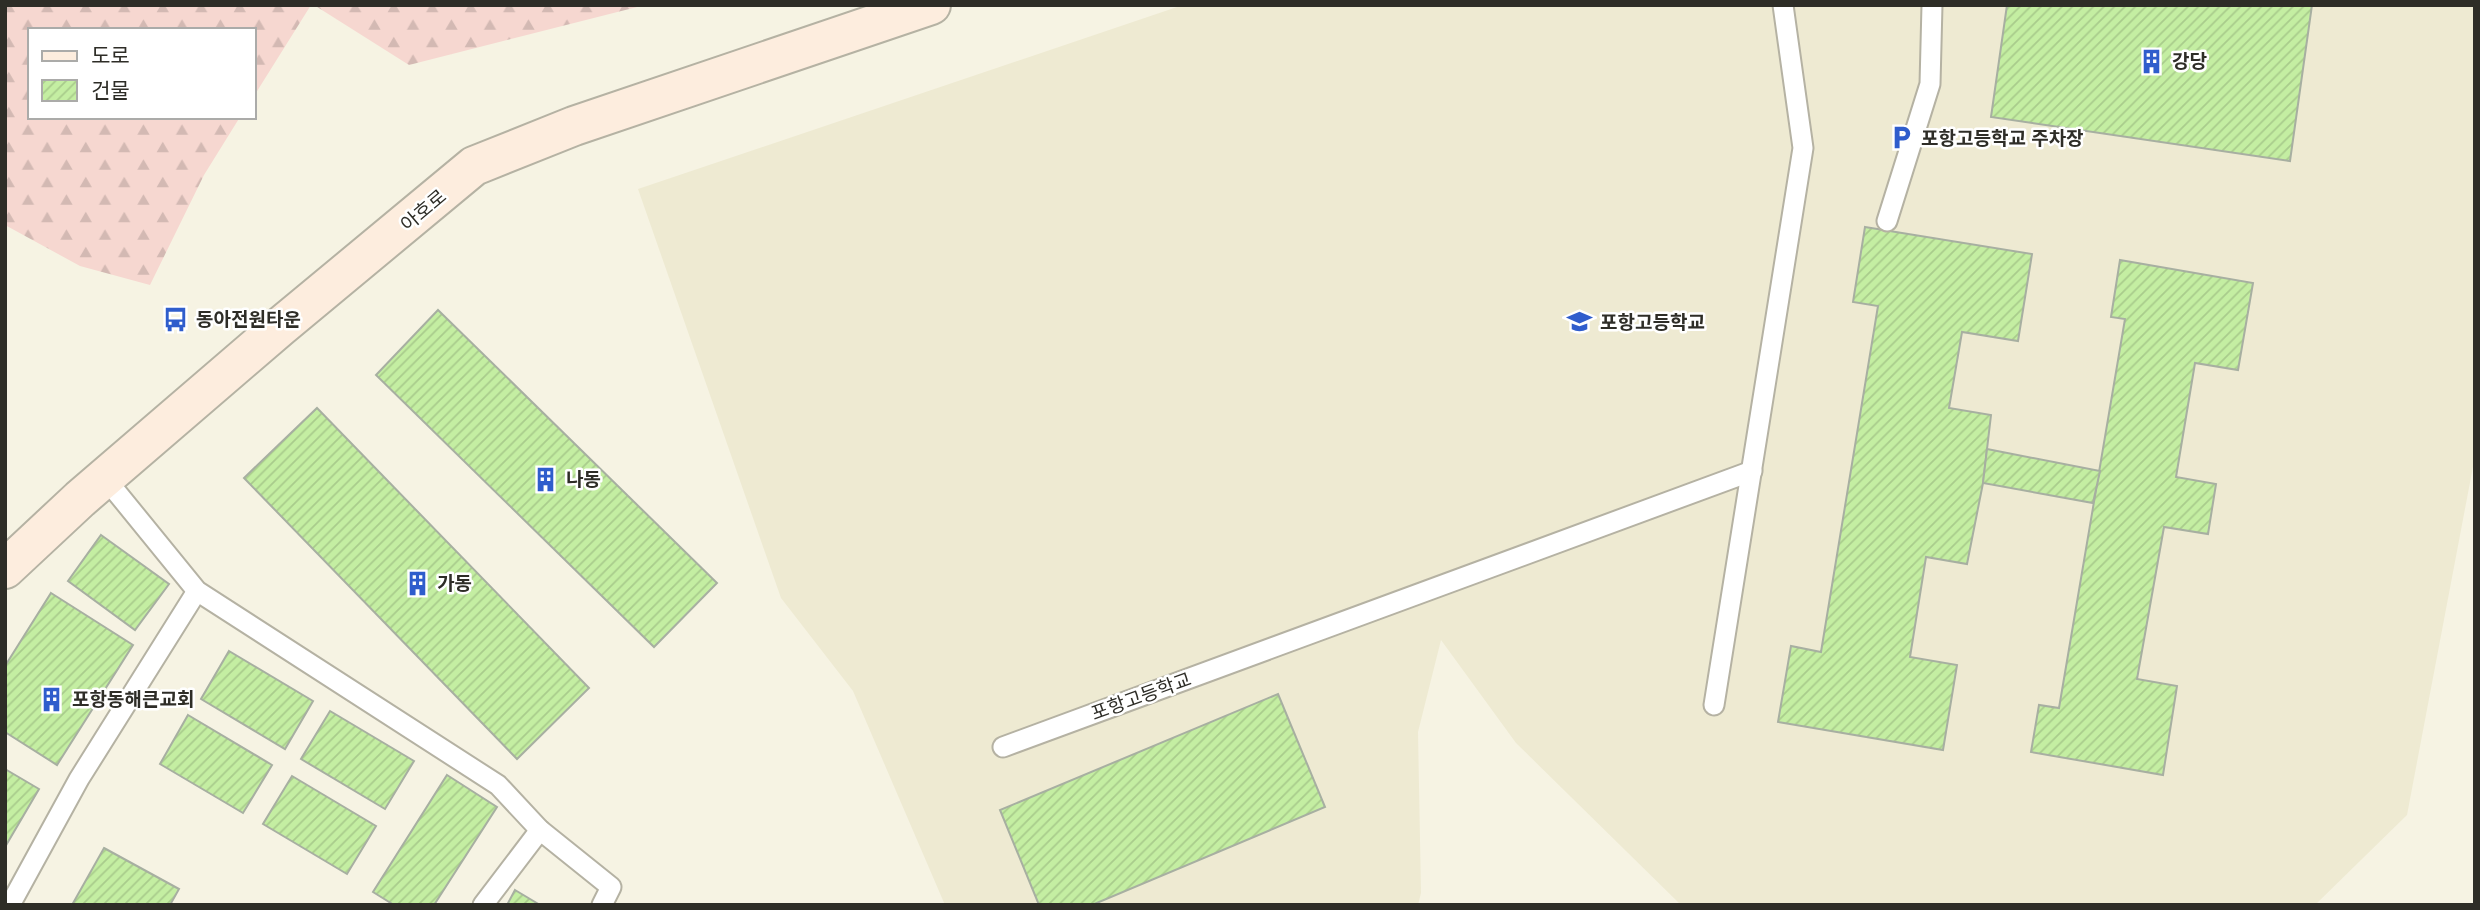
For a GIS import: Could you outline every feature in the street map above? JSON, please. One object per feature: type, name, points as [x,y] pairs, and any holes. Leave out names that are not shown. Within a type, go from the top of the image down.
[{"type":"main road","name":"아호로","points":[[5,569],[105,478],[280,327],[474,166],[574,126],[931,5]]},
{"type":"lane","points":[[1714,705],[1803,148],[1783,5]]},
{"type":"lane","points":[[1887,221],[1930,84],[1932,5]]},
{"type":"lane","name":"포항고등학교","points":[[1003,747],[1752,471]]},
{"type":"lane","points":[[105,478],[198,591],[498,785],[540,830],[611,887],[602,905]]},
{"type":"lane","points":[[10,905],[79,779],[198,591]]},
{"type":"lane","points":[[483,905],[540,830]]},
{"type":"shaded area","name":"포항고등학교","points":[[1183,5],[2475,5],[2475,456],[2407,815],[2315,905],[1681,905],[1516,743],[1441,640],[1418,732],[1421,893],[1418,905],[945,905],[853,691],[781,598],[638,189]]},
{"type":"green space","points":[[5,5],[311,5],[256,93],[256,28],[28,28],[28,119],[239,119],[204,175],[150,285],[80,266],[5,225]]},
{"type":"green space","points":[[314,5],[645,5],[409,65]]},
{"type":"building","name":"강당","points":[[2007,5],[2312,5],[2290,161],[1991,117]]},
{"type":"building","points":[[1865,227],[2032,254],[2018,341],[1962,332],[1949,408],[1991,415],[1983,483],[1967,564],[1926,557],[1910,657],[1957,665],[1943,750],[1778,722],[1791,646],[1821,652],[1878,306],[1853,302]]},
{"type":"building","points":[[2120,260],[2253,283],[2238,370],[2195,363],[2176,477],[2216,484],[2208,534],[2164,527],[2137,679],[2177,686],[2163,775],[2031,752],[2039,705],[2059,708],[2125,319],[2111,317]]},
{"type":"building","name":"나동","points":[[438,310],[717,583],[654,647],[376,375]]},
{"type":"building","name":"가동","points":[[317,408],[589,688],[517,759],[244,478]]},
{"type":"building","points":[[1987,449],[2100,471],[2093,503],[1983,483]]},
{"type":"building","points":[[101,535],[169,584],[135,630],[68,581]]},
{"type":"building","name":"포항동해큰교회","points":[[51,593],[133,645],[57,765],[5,732],[5,666]]},
{"type":"building","points":[[229,651],[313,701],[285,749],[201,699]]},
{"type":"building","points":[[1278,694],[1325,807],[1092,905],[1039,905],[1000,810]]},
{"type":"building","points":[[330,711],[414,761],[385,809],[301,759]]},
{"type":"building","points":[[188,715],[272,765],[243,813],[160,764]]},
{"type":"building","points":[[5,769],[39,789],[5,847]]},
{"type":"building","points":[[447,775],[497,807],[434,905],[394,905],[373,892]]},
{"type":"building","points":[[292,776],[376,826],[347,874],[263,824]]},
{"type":"building","points":[[104,848],[179,889],[170,905],[72,905]]},
{"type":"building","points":[[515,890],[540,905],[507,905]]},
{"type":"place","name":"강당","points":[[2152,61]]},
{"type":"place","name":"포항고등학교 주차장","points":[[1901,138]]},
{"type":"place","name":"동아전원타운","points":[[176,319]]},
{"type":"place","name":"포항고등학교","points":[[1580,322]]},
{"type":"place","name":"나동","points":[[546,479]]},
{"type":"place","name":"가동","points":[[417,583]]},
{"type":"place","name":"포항동해큰교회","points":[[52,699]]}]
